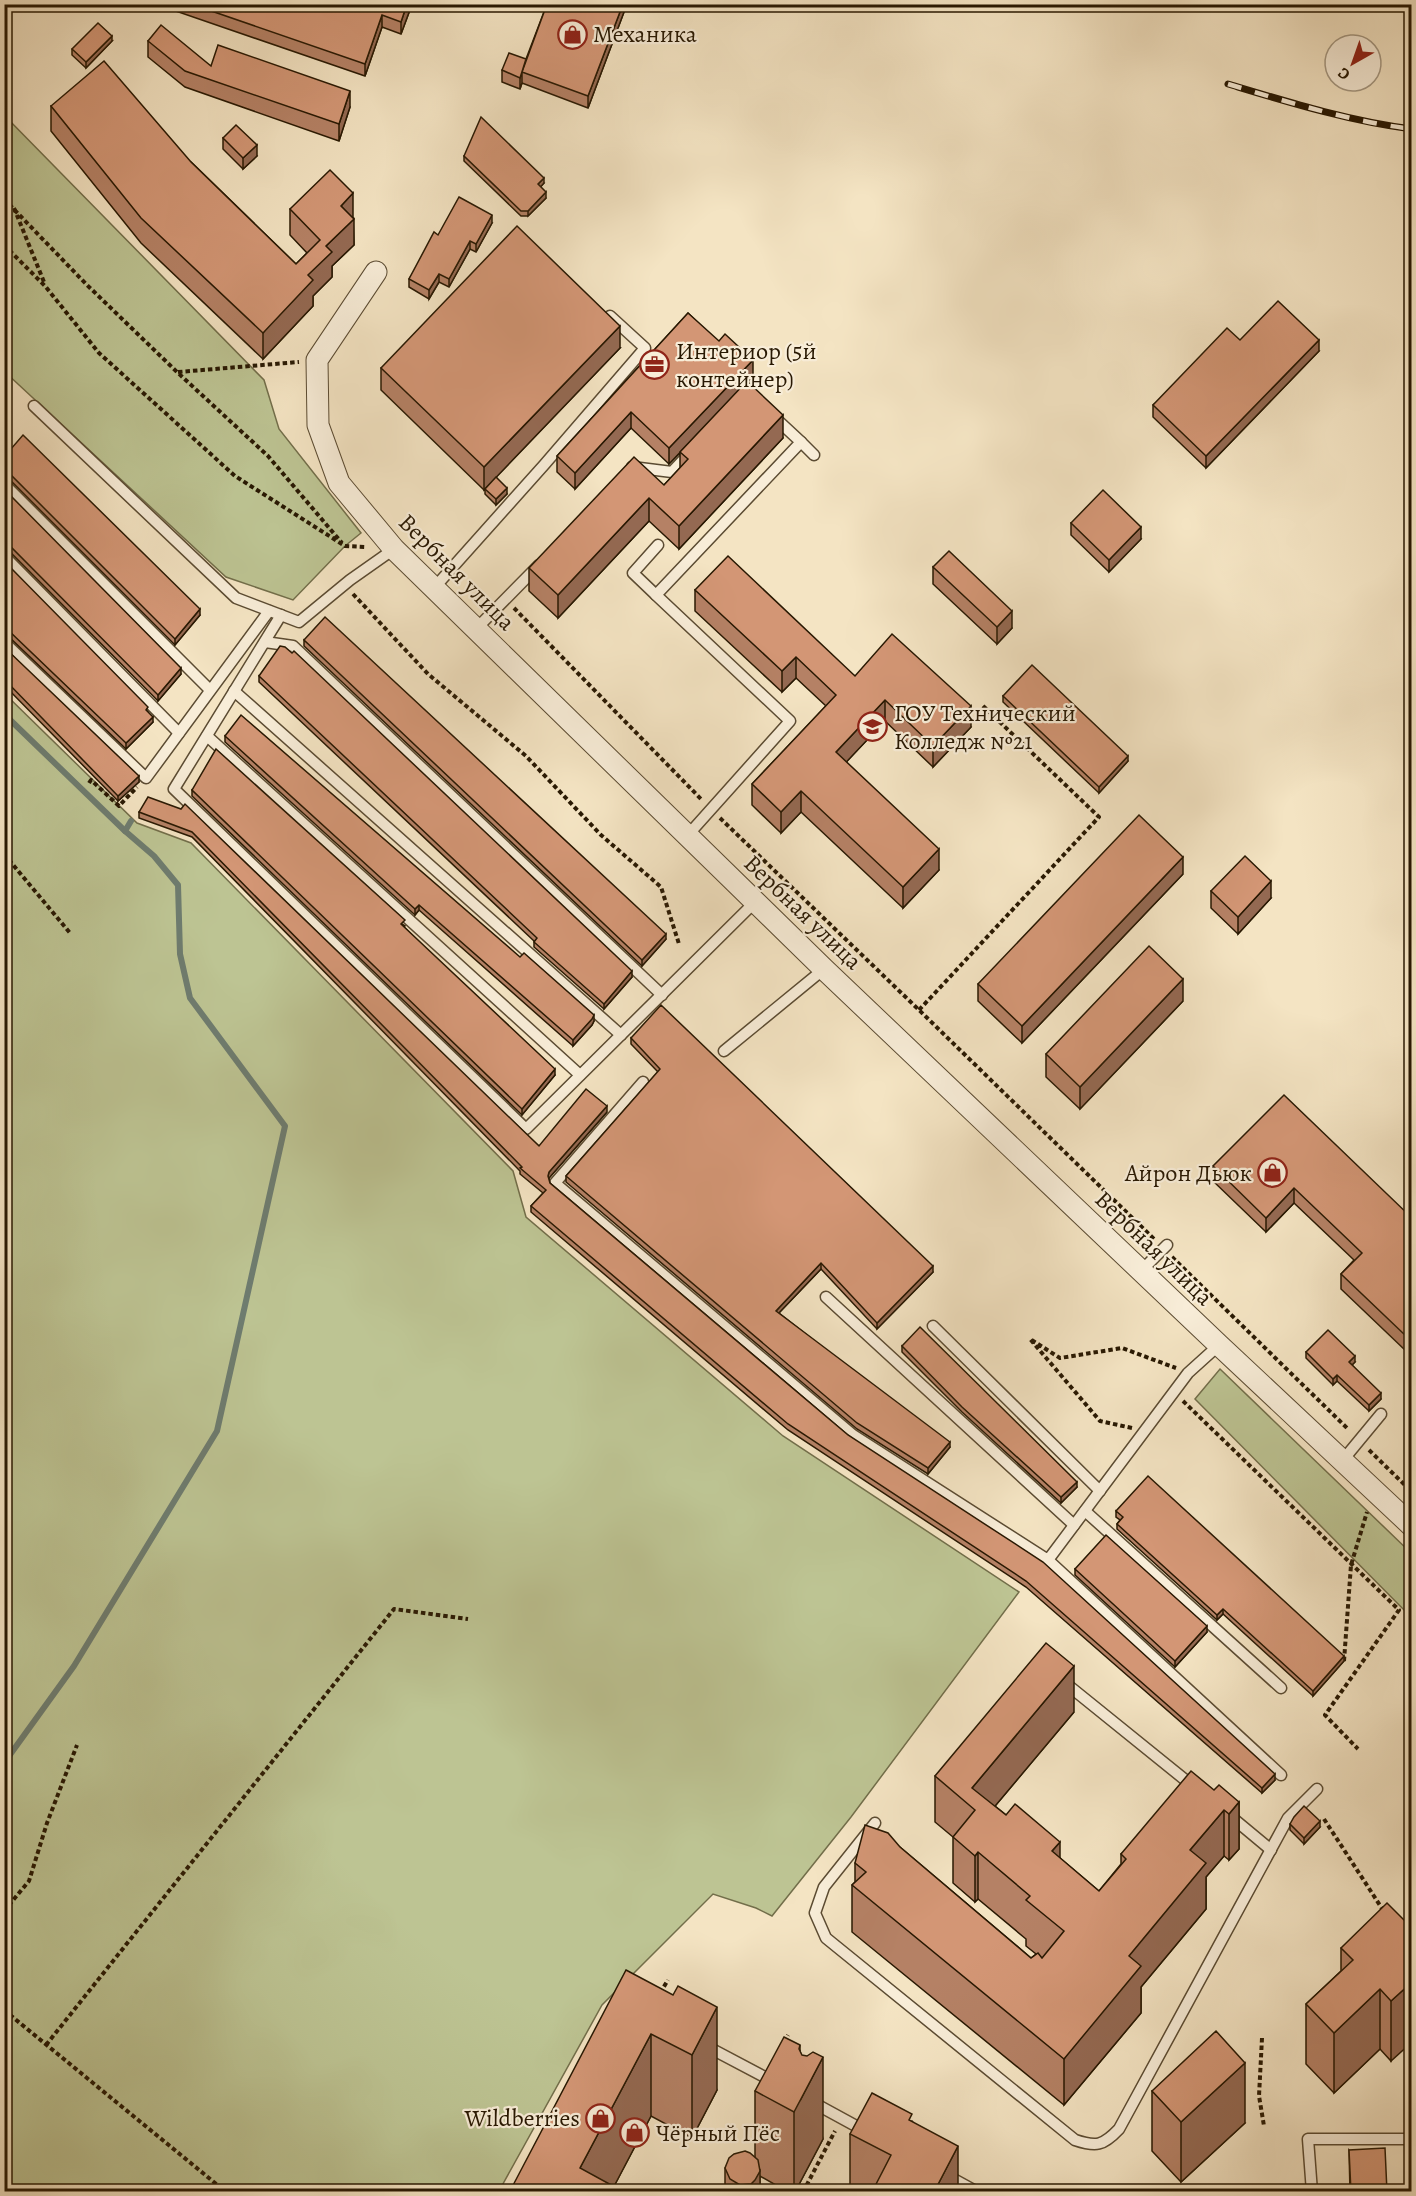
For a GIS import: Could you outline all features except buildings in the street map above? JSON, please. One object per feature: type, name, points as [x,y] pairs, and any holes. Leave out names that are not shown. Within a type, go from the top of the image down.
[{"type":"street","points":[[317,360],[376,273]]},
{"type":"street","name":"Вербная улица","points":[[317,360],[318,425],[339,483],[394,549],[824,969],[1412,1526]]},
{"type":"lane","points":[[435,587],[645,348],[600,308]]},
{"type":"lane","points":[[34,406],[236,598],[299,622],[345,584],[394,549]]},
{"type":"lane","points":[[763,406],[814,454]]},
{"type":"lane","points":[[656,595],[801,442]]},
{"type":"lane","points":[[623,475],[631,467],[672,472],[695,448]]},
{"type":"lane","points":[[4,484],[210,690]]},
{"type":"lane","points":[[658,545],[633,573],[790,721],[688,835]]},
{"type":"lane","points":[[4,556],[179,733]]},
{"type":"lane","points":[[477,628],[544,559]]},
{"type":"lane","points":[[4,642],[146,778],[269,611]]},
{"type":"lane","points":[[281,615],[174,789],[526,1129],[756,901]]},
{"type":"lane","points":[[265,642],[293,646],[662,994]]},
{"type":"lane","points":[[234,691],[621,1035]]},
{"type":"lane","points":[[207,736],[580,1075]]},
{"type":"lane","points":[[724,1051],[824,969]]},
{"type":"lane","points":[[643,1082],[555,1183],[853,1435],[1048,1560],[1281,1775]]},
{"type":"lane","points":[[1141,1271],[1166,1247]]},
{"type":"lane","points":[[826,1297],[1074,1525]]},
{"type":"lane","points":[[933,1326],[1100,1491]]},
{"type":"lane","points":[[1048,1560],[1188,1373],[1219,1345]]},
{"type":"lane","points":[[1343,1460],[1381,1414]]},
{"type":"lane","points":[[1084,1511],[1281,1688]]},
{"type":"lane","points":[[1052,1673],[1207,1797]]},
{"type":"lane","points":[[875,1823],[824,1887],[815,1913],[826,1938],[1075,2140],[1093,2146],[1109,2140],[1119,2129],[1288,1818],[1317,1789]]},
{"type":"lane","points":[[1216,1805],[1271,1850]]},
{"type":"lane","points":[[696,2041],[784,2087]]},
{"type":"lane","points":[[801,2096],[817,2110],[842,2118],[882,2140]]},
{"type":"lane","points":[[1312,2192],[1308,2139],[1412,2139]]},
{"type":"lane","points":[[940,2172],[977,2192]]},
{"type":"path","points":[[4,199],[86,284],[268,456],[345,546]]},
{"type":"path","points":[[13,206],[45,285]]},
{"type":"path","points":[[4,245],[45,285],[99,353],[236,476],[345,546],[394,549]]},
{"type":"path","points":[[177,372],[317,360]]},
{"type":"path","points":[[345,584],[428,674],[525,756],[601,835],[661,887],[679,944]]},
{"type":"path","points":[[506,600],[711,810],[1166,1247],[1412,1492]]},
{"type":"path","points":[[919,1010],[1099,817],[981,704]]},
{"type":"path","points":[[89,783],[91,780],[119,806],[146,778]]},
{"type":"path","points":[[4,854],[70,933]]},
{"type":"path","points":[[1145,1430],[1100,1421],[1030,1339],[1060,1358],[1122,1348],[1188,1373]]},
{"type":"path","points":[[1173,1392],[1399,1610],[1325,1715],[1358,1749]]},
{"type":"path","points":[[1344,1662],[1352,1565],[1374,1490]]},
{"type":"path","points":[[46,2045],[394,1609],[468,1619]]},
{"type":"path","points":[[4,1911],[29,1881],[47,1823],[77,1745]]},
{"type":"path","points":[[1324,1819],[1389,1919]]},
{"type":"path","points":[[657,1997],[668,1980]]},
{"type":"path","points":[[4,2010],[226,2192]]},
{"type":"path","points":[[766,2077],[788,2034]]},
{"type":"path","points":[[1262,2038],[1259,2096],[1264,2126]]},
{"type":"path","points":[[802,2192],[842,2118]]},
{"type":"green space","points":[[4,115],[264,380],[279,429],[361,533],[345,546],[293,600],[226,577],[5,372]]},
{"type":"green space","points":[[4,693],[137,823],[191,843],[513,1171],[526,1217],[783,1436],[1019,1592],[851,1817],[772,1916],[756,1908],[713,1894],[602,2005],[499,2191],[5,2191]]},
{"type":"green space","points":[[1220,1369],[1411,1553],[1411,1617],[1195,1399]]},
{"type":"waterway","points":[[4,714],[125,831]]},
{"type":"waterway","points":[[4,1763],[74,1666],[217,1431],[285,1126],[190,998],[180,954],[178,885],[154,856],[125,831],[131,821]]},
{"type":"railway","points":[[1228,84],[1342,116],[1412,129]]},
{"type":"place","name":"Механика","points":[[572,34]]},
{"type":"place","name":"Интериор (5й контейнер)","points":[[655,365]]},
{"type":"place","name":"ГОУ Технический Колледж №21","points":[[873,727]]},
{"type":"place","name":"Айрон Дьюк","points":[[1273,1173]]},
{"type":"place","name":"Wildberries","points":[[601,2118]]},
{"type":"place","name":"Чёрный Пёс","points":[[635,2133]]}]
